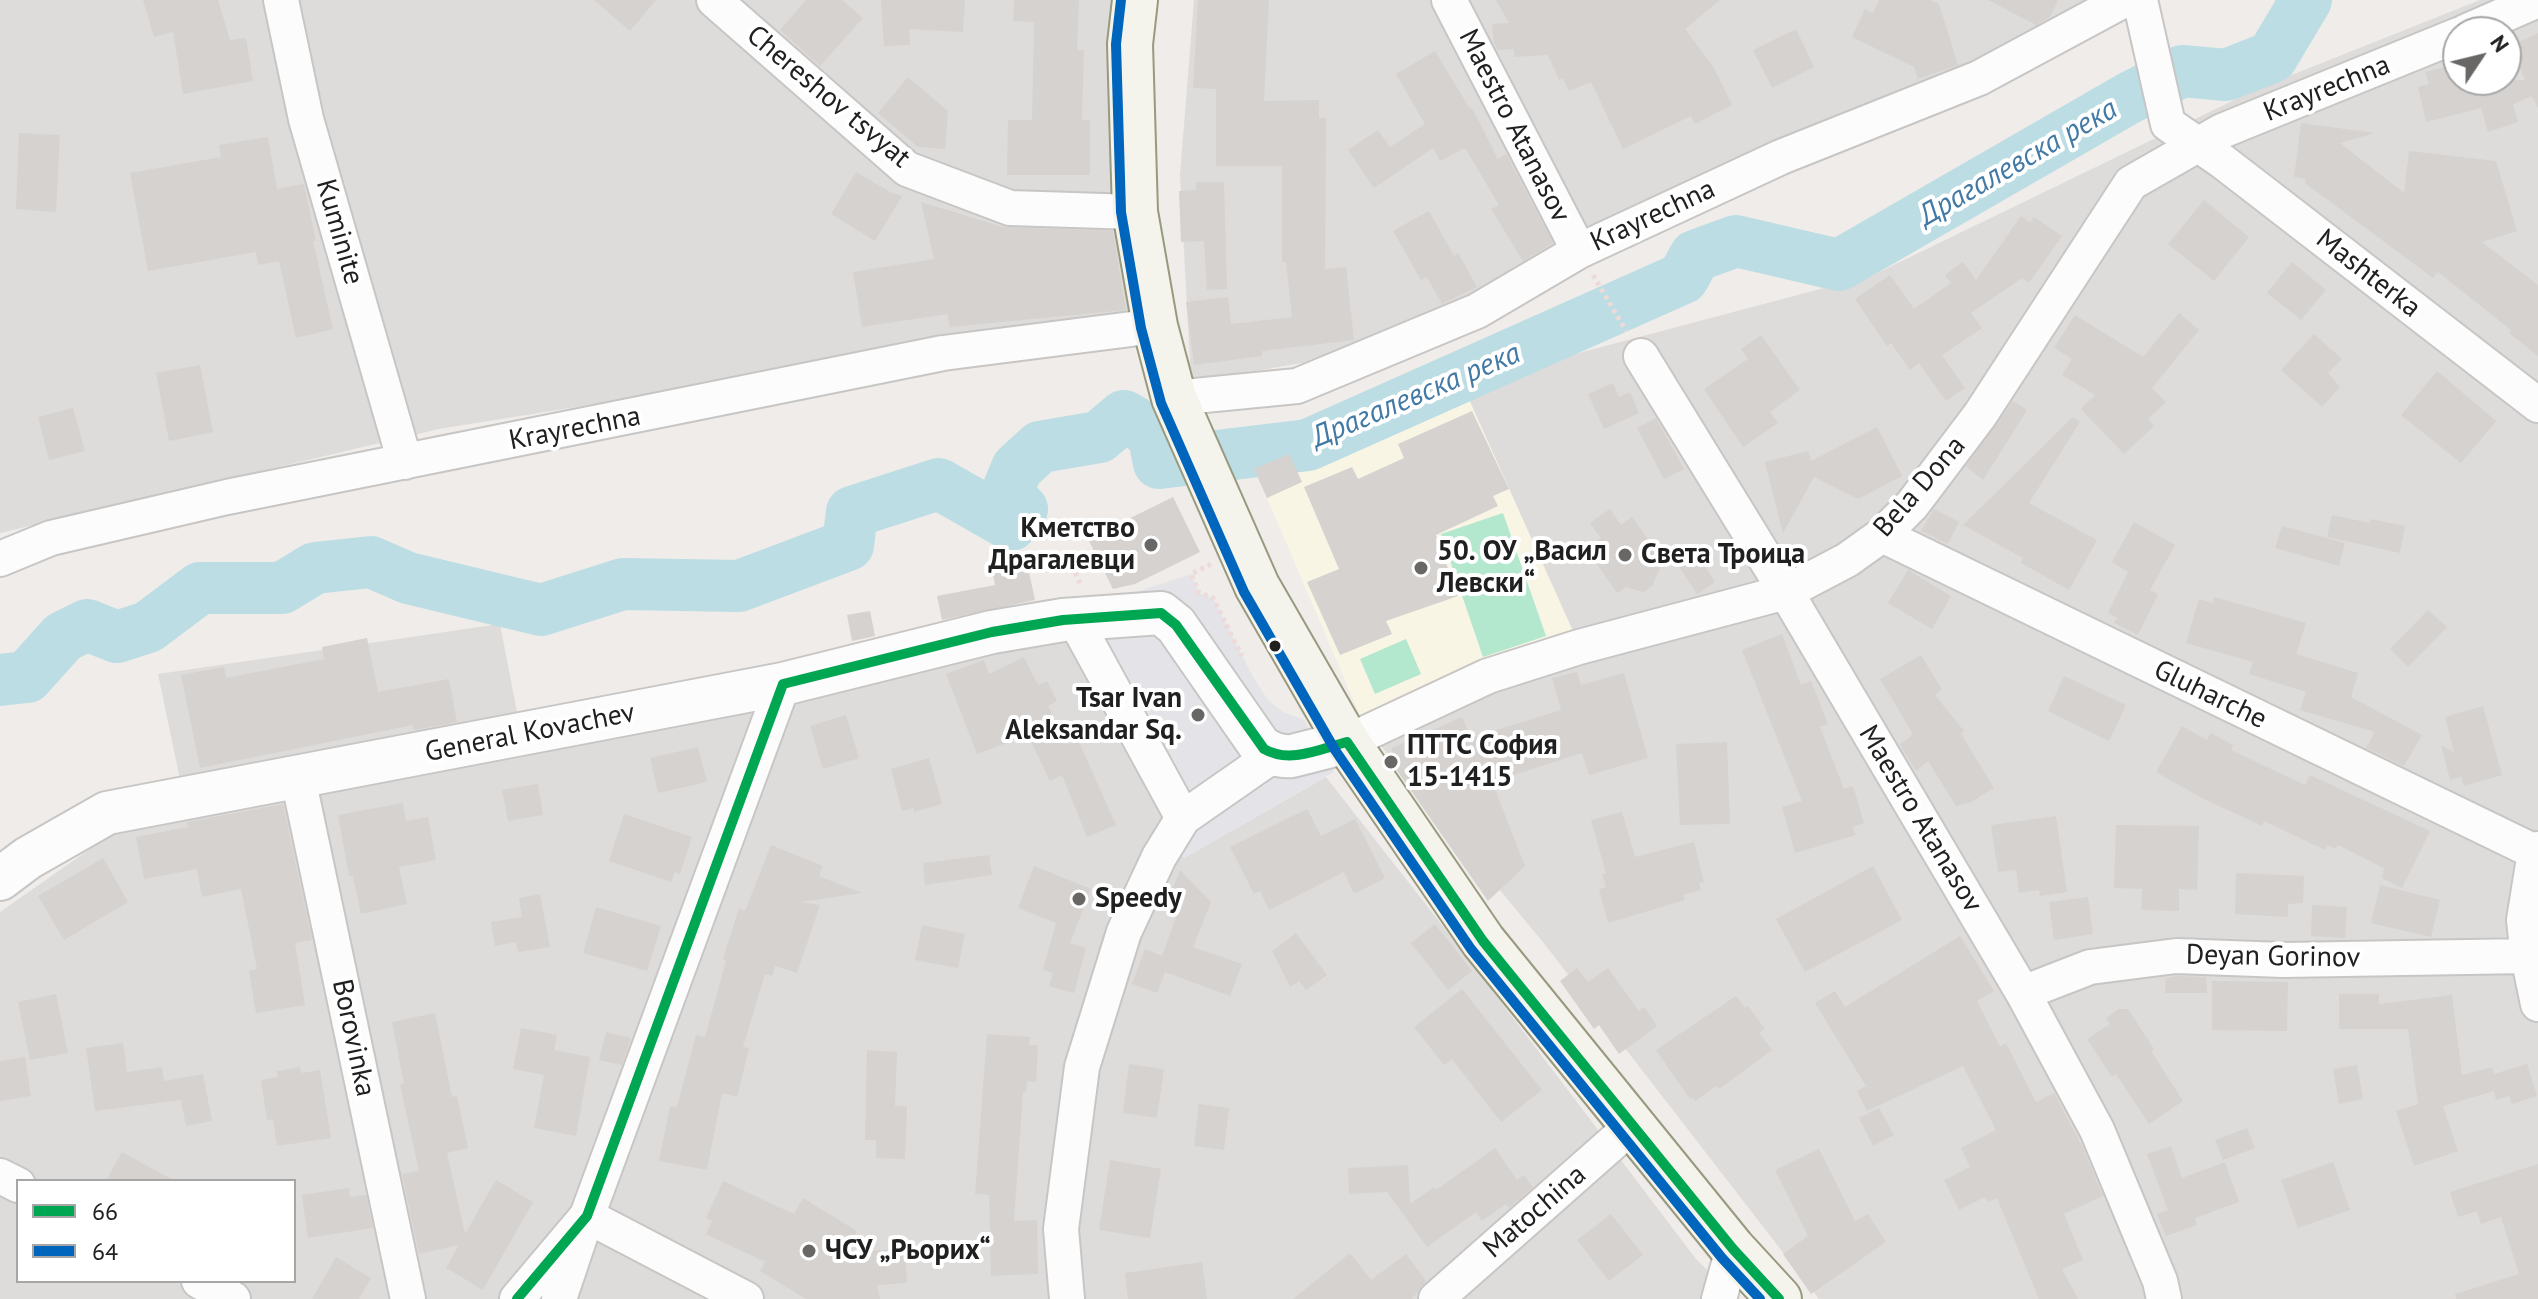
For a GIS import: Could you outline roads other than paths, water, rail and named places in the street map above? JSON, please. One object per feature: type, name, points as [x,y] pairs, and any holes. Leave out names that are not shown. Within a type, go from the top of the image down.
[{"type":"main road","points":[[1135,0],[1130,44],[1135,212],[1155,326],[1180,414],[1257,586],[1347,742],[1483,941],[1733,1249],[1779,1299]]},
{"type":"street","name":"Kuminite","points":[[281,0],[306,119],[405,462]]},
{"type":"street","name":"Chereshov tsvyat","points":[[714,0],[907,169],[1010,208],[1135,212]]},
{"type":"street","name":"Maestro Atanasov","points":[[1449,0],[1579,251]]},
{"type":"street","name":"Krayrechna","points":[[1180,414],[1297,386],[1477,311],[1579,251],[1781,157],[1979,78],[2124,0]]},
{"type":"street","name":"Mashterka","points":[[2140,0],[2168,124],[2222,161],[2538,405]]},
{"type":"street","points":[[2502,16],[2538,0]]},
{"type":"street","name":"Krayrechna","points":[[2197,145],[2222,131],[2442,42]]},
{"type":"street","name":"Bela Dona","points":[[1347,742],[1488,676],[1579,647],[1786,592],[1847,560],[1882,535],[1912,505],[1980,415],[2131,183],[2197,145]]},
{"type":"street","name":"Krayrechna","points":[[0,559],[51,538],[227,497],[943,353],[1155,326]]},
{"type":"street","name":"Maestro Atanasov","points":[[1641,356],[1786,592],[2023,993],[2097,1130],[2160,1281],[2164,1299]]},
{"type":"street","name":"Gluharche","points":[[1882,535],[2536,851]]},
{"type":"street","name":"General Kovachev","points":[[0,879],[28,858],[107,813],[783,684],[992,632],[1075,620],[1161,613],[1169,617],[1260,746],[1275,754]]},
{"type":"street","points":[[1075,620],[1183,818]]},
{"type":"street","points":[[559,1299],[783,684]]},
{"type":"street","points":[[1067,1299],[1061,1229],[1082,1067],[1124,932],[1159,857],[1183,818],[1275,754],[1292,756],[1347,742]]},
{"type":"street","name":"Borovinka","points":[[298,778],[408,1299]]},
{"type":"street","points":[[2536,851],[2524,920],[2538,1004]]},
{"type":"street","name":"Deyan Gorinov","points":[[2023,993],[2090,967],[2176,956],[2283,960],[2528,956]]},
{"type":"street","name":"Matochina","points":[[1436,1299],[1634,1124]]},
{"type":"street","points":[[517,1299],[587,1216]]},
{"type":"street","points":[[587,1216],[746,1299]]},
{"type":"street","points":[[1719,1299],[1733,1249]]},
{"type":"street","points":[[203,1283],[233,1299]]},
{"type":"waterway","name":"Драгалевска река","points":[[0,680],[27,677],[63,637],[87,625],[117,637],[148,627],[200,588],[282,588],[315,568],[371,562],[408,578],[541,610],[623,584],[739,586],[848,545],[852,512],[939,484],[1011,525],[1022,509],[1006,495],[1017,468],[1040,447],[1099,437],[1124,416],[1153,433],[1159,463],[1308,445],[1683,278],[1695,256],[1736,241],[1839,265],[2129,98],[2182,71],[2226,75],[2272,57],[2306,0]]},
{"type":"place","name":"Кметство Драгалевци","points":[[1151,545]]},
{"type":"place","name":"Света Троица","points":[[1625,555]]},
{"type":"place","name":"50. ОУ „Васил Левски“","points":[[1421,568]]},
{"type":"place","name":"Tsar Ivan Aleksandar Sq.","points":[[1198,715]]},
{"type":"place","name":"ПТТС София 15-1415","points":[[1391,762]]},
{"type":"place","name":"Speedy","points":[[1079,899]]},
{"type":"place","name":"ЧСУ „Рьорих“","points":[[809,1251]]}]
